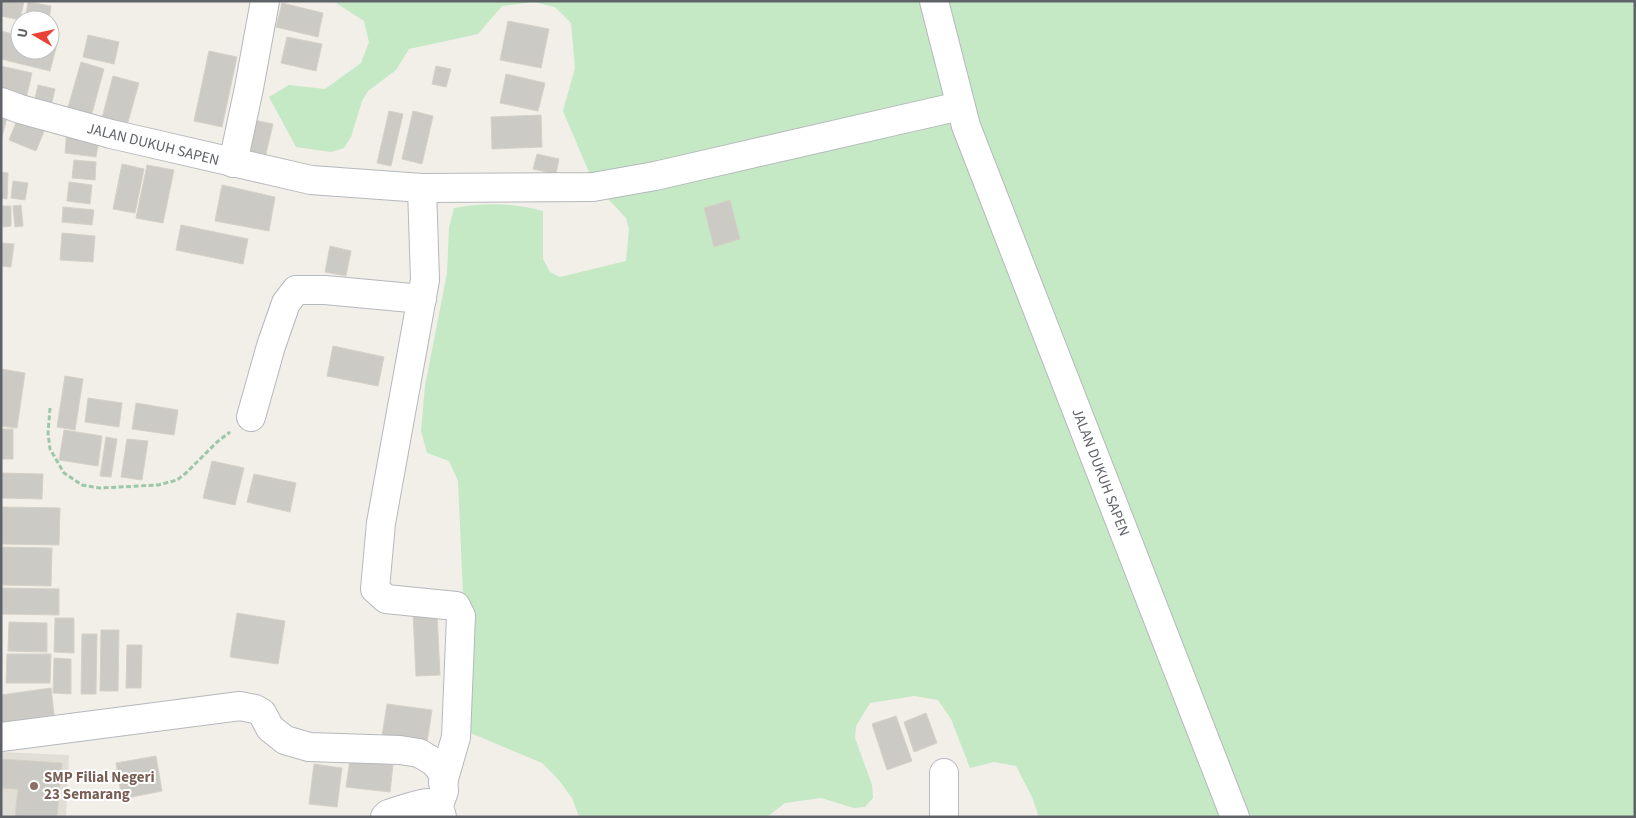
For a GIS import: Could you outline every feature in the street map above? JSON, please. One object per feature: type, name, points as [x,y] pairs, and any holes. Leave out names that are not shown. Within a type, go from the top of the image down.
[{"type":"street","name":"JALAN DUKUH SAPEN","points":[[1,102],[111,134],[233,164],[250,88],[265,1]]},
{"type":"street","name":"JALAN DUKUH SAPEN","points":[[934,1],[963,116],[1236,817]]},
{"type":"street","points":[[233,164],[310,180],[422,188],[593,188],[963,116]]},
{"type":"street","points":[[422,188],[425,280],[381,523],[375,589],[386,599],[456,606],[461,616],[456,737],[441,802]]},
{"type":"street","points":[[251,417],[271,346],[286,303],[296,290],[325,290],[422,299]]},
{"type":"street","points":[[1,737],[240,706],[255,708],[262,712],[270,728],[285,740],[309,747],[400,750],[419,753],[434,762],[443,773],[441,802]]},
{"type":"street","points":[[944,773],[944,817]]},
{"type":"street","points":[[385,817],[388,814],[429,803],[441,802]]},
{"type":"path","points":[[50,408],[48,433],[50,449],[64,473],[82,485],[100,488],[158,485],[176,480],[186,474],[217,442],[251,417]]},
{"type":"shaded area","name":"SMP Filial Negeri 23 Semarang","points":[[1,752],[69,755],[66,817],[1,817]]},
{"type":"green space","points":[[333,1],[1635,1],[1635,817],[1039,817],[1032,797],[1016,766],[994,762],[970,768],[951,719],[938,700],[914,696],[870,703],[856,726],[855,738],[872,785],[873,798],[865,807],[854,808],[821,798],[785,803],[767,817],[579,817],[572,798],[558,779],[542,763],[468,732],[471,615],[463,593],[458,481],[449,461],[427,453],[421,431],[425,386],[447,273],[449,228],[454,208],[498,204],[543,211],[543,259],[550,272],[560,277],[626,261],[629,229],[626,218],[594,184],[563,111],[575,68],[571,23],[555,7],[534,2],[502,6],[478,34],[409,49],[396,70],[368,91],[362,101],[351,137],[344,148],[331,152],[296,147],[269,97],[289,85],[325,89],[361,63],[369,42],[364,21]]},
{"type":"building","points":[[1,1],[24,1],[22,10],[10,10],[10,18],[1,16]]},
{"type":"building","points":[[28,2],[51,6],[50,10],[27,10]]},
{"type":"building","points":[[282,3],[323,13],[318,37],[276,27]]},
{"type":"building","points":[[508,21],[549,29],[541,68],[500,60]]},
{"type":"building","points":[[1,31],[10,33],[10,60],[53,60],[50,71],[1,59]]},
{"type":"building","points":[[88,35],[119,42],[114,64],[83,57]]},
{"type":"building","points":[[287,37],[322,44],[316,71],[281,63]]},
{"type":"building","points":[[209,51],[237,57],[222,127],[194,121]]},
{"type":"building","points":[[81,62],[104,69],[91,117],[67,111]]},
{"type":"building","points":[[1,66],[32,73],[26,99],[1,94]]},
{"type":"building","points":[[436,66],[451,69],[446,87],[432,84]]},
{"type":"building","points":[[506,74],[545,83],[538,111],[500,103]]},
{"type":"building","points":[[113,76],[139,83],[127,125],[102,118]]},
{"type":"building","points":[[38,85],[55,89],[50,111],[33,107]]},
{"type":"building","points":[[389,111],[403,114],[391,166],[377,163]]},
{"type":"building","points":[[413,111],[433,116],[422,164],[402,159]]},
{"type":"building","points":[[1,112],[8,113],[1,141]]},
{"type":"building","points":[[20,113],[47,124],[36,151],[9,140]]},
{"type":"building","points":[[541,115],[542,147],[492,149],[491,117]]},
{"type":"building","points":[[254,120],[273,124],[263,166],[245,162]]},
{"type":"building","points":[[67,129],[100,134],[96,157],[65,153]]},
{"type":"building","points":[[537,154],[559,159],[556,174],[533,169]]},
{"type":"building","points":[[74,160],[96,162],[95,180],[72,178]]},
{"type":"building","points":[[122,164],[144,169],[135,213],[113,209]]},
{"type":"building","points":[[147,165],[174,170],[163,223],[136,218]]},
{"type":"building","points":[[1,172],[8,173],[7,199],[1,198]]},
{"type":"building","points":[[13,181],[28,183],[25,200],[11,198]]},
{"type":"building","points":[[69,182],[92,185],[90,204],[67,201]]},
{"type":"building","points":[[222,185],[275,197],[269,231],[215,221]]},
{"type":"building","points":[[730,200],[740,239],[714,247],[704,208]]},
{"type":"building","points":[[21,205],[23,226],[15,227],[13,206]]},
{"type":"building","points":[[2,206],[11,206],[11,226],[3,227]]},
{"type":"building","points":[[63,207],[94,210],[92,225],[62,222]]},
{"type":"building","points":[[181,225],[248,239],[243,264],[176,250]]},
{"type":"building","points":[[62,233],[95,236],[93,262],[60,260]]},
{"type":"building","points":[[1,243],[14,244],[11,267],[1,266]]},
{"type":"building","points":[[330,246],[351,251],[346,276],[325,272]]},
{"type":"building","points":[[333,346],[384,357],[378,386],[327,376]]},
{"type":"building","points":[[1,369],[25,373],[17,428],[1,426]]},
{"type":"building","points":[[65,376],[83,379],[75,430],[57,427]]},
{"type":"building","points":[[88,398],[122,403],[119,427],[85,422]]},
{"type":"building","points":[[136,403],[178,410],[174,435],[132,429]]},
{"type":"building","points":[[1,429],[13,429],[13,459],[1,459]]},
{"type":"building","points":[[64,430],[102,436],[98,466],[59,460]]},
{"type":"building","points":[[106,437],[117,439],[111,477],[100,476]]},
{"type":"building","points":[[127,439],[148,441],[142,480],[121,477]]},
{"type":"building","points":[[212,461],[244,468],[235,505],[203,498]]},
{"type":"building","points":[[1,473],[43,474],[42,499],[1,498]]},
{"type":"building","points":[[254,474],[296,483],[290,512],[247,502]]},
{"type":"building","points":[[1,507],[60,508],[59,545],[1,544]]},
{"type":"building","points":[[1,547],[52,548],[51,586],[1,585]]},
{"type":"building","points":[[1,588],[59,589],[59,615],[1,614]]},
{"type":"building","points":[[437,612],[440,675],[416,676],[413,613]]},
{"type":"building","points":[[237,613],[285,621],[278,664],[230,657]]},
{"type":"building","points":[[55,618],[74,618],[74,653],[54,652]]},
{"type":"building","points":[[9,622],[47,623],[47,652],[8,651]]},
{"type":"building","points":[[101,630],[119,630],[118,691],[100,691]]},
{"type":"building","points":[[82,634],[97,634],[96,694],[81,694]]},
{"type":"building","points":[[127,645],[142,645],[141,688],[126,688]]},
{"type":"building","points":[[7,654],[51,654],[50,683],[6,683]]},
{"type":"building","points":[[54,658],[71,659],[71,694],[53,693]]},
{"type":"building","points":[[51,688],[55,723],[1,730],[1,695]]},
{"type":"building","points":[[387,704],[432,710],[427,742],[382,736]]},
{"type":"building","points":[[926,713],[937,743],[914,752],[904,722]]},
{"type":"building","points":[[896,716],[912,761],[887,770],[872,724]]},
{"type":"building","points":[[156,756],[162,791],[122,799],[116,763]]},
{"type":"building","name":"SMP Filial Negeri 23 Semarang","points":[[1,759],[62,763],[57,817],[15,817],[18,789],[1,788]]},
{"type":"building","points":[[350,759],[393,765],[390,792],[346,787]]},
{"type":"building","points":[[314,764],[342,768],[337,807],[309,804]]},
{"type":"place","name":"SMP Filial Negeri 23 Semarang","points":[[34,786]]}]
